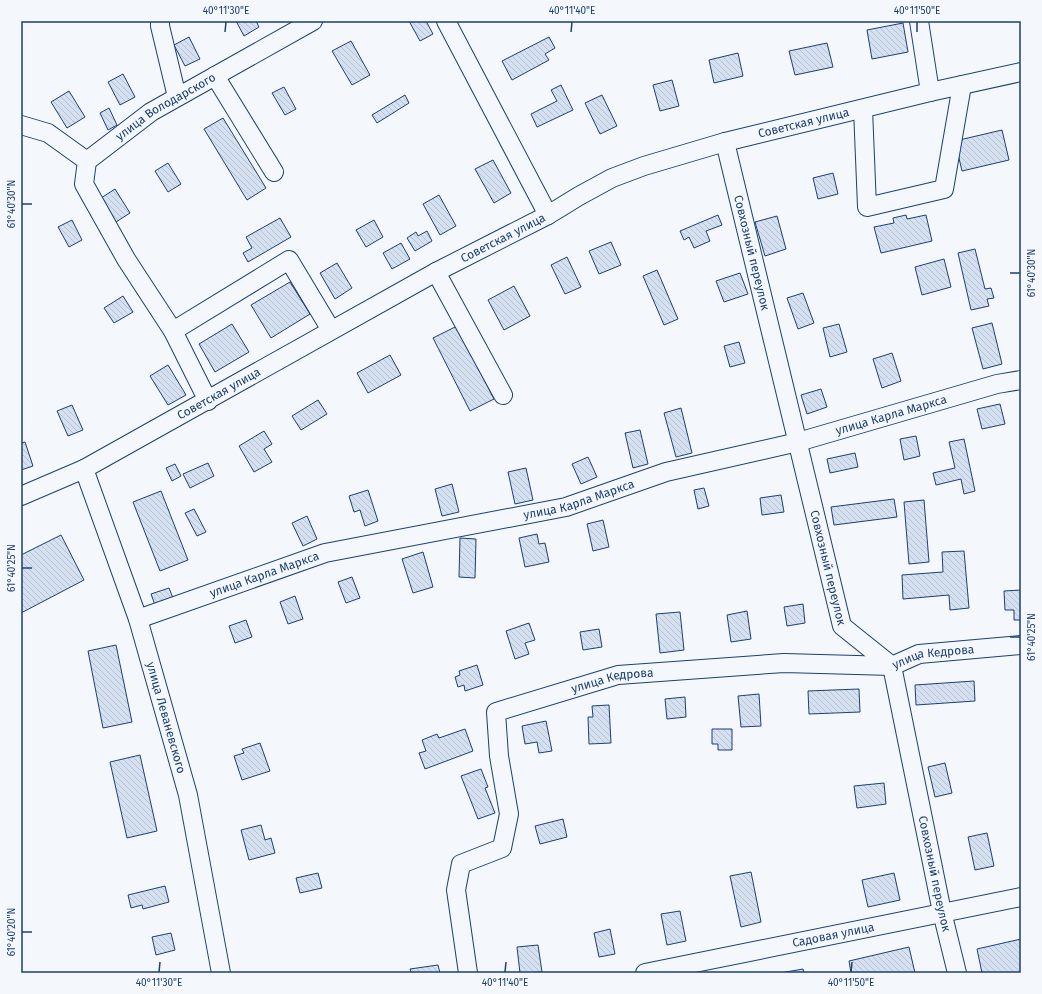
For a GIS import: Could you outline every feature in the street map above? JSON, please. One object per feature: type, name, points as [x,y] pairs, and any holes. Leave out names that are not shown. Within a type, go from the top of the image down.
[{"type":"street","points":[[160,21],[178,97]]},
{"type":"street","name":"улица Володарского","points":[[87,161],[151,112],[313,21]]},
{"type":"street","points":[[446,21],[548,215]]},
{"type":"street","points":[[919,21],[930,92]]},
{"type":"street","name":"Советская улица","points":[[21,496],[84,469],[208,401],[331,330],[436,272],[548,215],[612,178],[644,166],[725,142],[962,84],[1021,72]]},
{"type":"street","points":[[215,76],[274,172]]},
{"type":"street","points":[[863,109],[867,207],[944,189],[962,84]]},
{"type":"street","points":[[21,126],[48,133],[87,161],[84,184],[126,259],[173,331],[208,401]]},
{"type":"street","name":"Совхозный переулок","points":[[725,142],[842,626],[892,666],[942,912],[958,973]]},
{"type":"street","points":[[173,331],[289,260],[331,330]]},
{"type":"street","points":[[436,272],[503,395]]},
{"type":"street","name":"улица Карла Маркса","points":[[138,619],[325,553],[566,506],[666,472],[798,442],[996,384],[1021,380]]},
{"type":"street","name":"улица Леваневского","points":[[84,469],[138,619],[188,795],[221,973]]},
{"type":"street","name":"улица Кедрова","points":[[468,973],[456,890],[462,864],[502,848],[509,814],[499,756],[496,712],[618,674],[784,663],[892,666],[919,654],[1021,645]]},
{"type":"street","name":"Садовая улица","points":[[645,973],[1021,897]]},
{"type":"building","points":[[236,21],[256,21],[259,27],[244,36]]},
{"type":"building","points":[[409,21],[426,21],[433,34],[420,41]]},
{"type":"building","points":[[903,23],[908,52],[872,59],[867,30]]},
{"type":"building","points":[[189,37],[200,59],[185,66],[174,45]]},
{"type":"building","points":[[549,37],[555,48],[545,54],[549,60],[512,80],[502,61]]},
{"type":"building","points":[[351,41],[370,75],[352,85],[332,51]]},
{"type":"building","points":[[827,43],[833,67],[795,75],[789,51]]},
{"type":"building","points":[[738,53],[743,76],[714,83],[709,60]]},
{"type":"building","points":[[123,74],[135,97],[120,105],[108,82]]},
{"type":"building","points":[[672,80],[679,106],[660,111],[653,85]]},
{"type":"building","points":[[561,85],[573,110],[537,127],[531,114],[557,101],[551,90]]},
{"type":"building","points":[[284,87],[296,109],[285,115],[272,93]]},
{"type":"building","points":[[69,91],[85,117],[67,128],[51,102]]},
{"type":"building","points":[[405,95],[409,103],[377,123],[372,115]]},
{"type":"building","points":[[602,95],[617,126],[600,134],[585,103]]},
{"type":"building","points":[[109,108],[117,125],[108,130],[100,113]]},
{"type":"building","points":[[223,118],[266,188],[247,200],[204,129]]},
{"type":"building","points":[[1002,130],[1009,160],[962,171],[955,141]]},
{"type":"building","points":[[493,160],[511,193],[494,203],[475,169]]},
{"type":"building","points":[[168,163],[181,184],[168,192],[155,171]]},
{"type":"building","points":[[833,173],[838,194],[818,199],[813,178]]},
{"type":"building","points":[[115,189],[130,213],[116,222],[101,198]]},
{"type":"building","points":[[439,195],[456,226],[440,235],[423,204]]},
{"type":"building","points":[[718,215],[722,225],[706,231],[710,241],[694,248],[689,237],[684,240],[680,231]]},
{"type":"building","points":[[906,215],[907,219],[926,215],[932,241],[881,253],[874,227],[894,223],[893,218]]},
{"type":"building","points":[[777,216],[786,249],[765,256],[755,222]]},
{"type":"building","points":[[280,218],[291,237],[248,262],[243,253],[252,248],[246,237]]},
{"type":"building","points":[[72,220],[82,240],[69,247],[58,227]]},
{"type":"building","points":[[374,220],[383,237],[366,247],[356,230]]},
{"type":"building","points":[[427,231],[432,241],[415,251],[407,238],[416,232],[418,236]]},
{"type":"building","points":[[611,242],[621,265],[599,274],[589,251]]},
{"type":"building","points":[[401,243],[410,259],[392,269],[383,253]]},
{"type":"building","points":[[975,249],[985,289],[991,288],[994,298],[987,299],[989,306],[971,310],[958,253]]},
{"type":"building","points":[[567,257],[581,287],[565,294],[551,265]]},
{"type":"building","points":[[944,259],[951,287],[922,295],[915,267]]},
{"type":"building","points":[[337,263],[352,288],[335,299],[320,273]]},
{"type":"building","points":[[657,270],[678,319],[664,325],[643,276]]},
{"type":"building","points":[[740,273],[748,294],[724,302],[716,281]]},
{"type":"building","points":[[290,282],[310,314],[271,338],[251,305]]},
{"type":"building","points":[[514,286],[530,316],[504,330],[488,300]]},
{"type":"building","points":[[803,293],[814,323],[798,329],[787,298]]},
{"type":"building","points":[[123,296],[133,312],[114,323],[104,308]]},
{"type":"building","points":[[992,323],[1002,364],[983,369],[972,328]]},
{"type":"building","points":[[232,324],[249,352],[215,372],[199,344]]},
{"type":"building","points":[[839,324],[847,352],[830,357],[823,328]]},
{"type":"building","points":[[457,326],[494,399],[470,411],[433,338]]},
{"type":"building","points":[[739,342],[745,363],[730,367],[724,346]]},
{"type":"building","points":[[892,353],[901,381],[882,388],[873,359]]},
{"type":"building","points":[[390,355],[401,375],[368,393],[357,373]]},
{"type":"building","points":[[168,365],[186,395],[168,405],[150,376]]},
{"type":"building","points":[[821,389],[827,407],[807,414],[801,395]]},
{"type":"building","points":[[318,400],[327,414],[301,430],[292,416]]},
{"type":"building","points":[[1000,404],[1005,424],[982,429],[977,409]]},
{"type":"building","points":[[72,405],[83,430],[68,436],[57,411]]},
{"type":"building","points":[[681,408],[692,453],[676,457],[664,413]]},
{"type":"building","points":[[640,430],[648,464],[633,468],[625,433]]},
{"type":"building","points":[[264,431],[272,444],[264,449],[272,462],[254,472],[239,446]]},
{"type":"building","points":[[916,436],[920,456],[904,460],[900,439]]},
{"type":"building","points":[[964,439],[975,491],[964,494],[961,479],[936,485],[933,473],[955,468],[949,442]]},
{"type":"building","points":[[25,442],[33,466],[21,470],[21,443]]},
{"type":"building","points":[[855,453],[858,467],[830,473],[827,459]]},
{"type":"building","points":[[588,457],[597,477],[581,484],[572,464]]},
{"type":"building","points":[[208,463],[214,476],[190,488],[183,474]]},
{"type":"building","points":[[175,464],[181,476],[172,481],[166,468]]},
{"type":"building","points":[[526,468],[533,500],[515,504],[508,472]]},
{"type":"building","points":[[452,484],[459,512],[442,516],[435,489]]},
{"type":"building","points":[[704,488],[709,506],[698,509],[694,490]]},
{"type":"building","points":[[368,490],[378,521],[365,526],[360,510],[354,512],[349,496]]},
{"type":"building","points":[[161,491],[188,560],[160,571],[133,502]]},
{"type":"building","points":[[781,495],[784,512],[762,515],[760,498]]},
{"type":"building","points":[[894,499],[897,517],[834,525],[831,507]]},
{"type":"building","points":[[924,500],[929,562],[909,564],[904,502]]},
{"type":"building","points":[[194,509],[206,532],[197,536],[185,513]]},
{"type":"building","points":[[307,516],[317,539],[303,546],[292,523]]},
{"type":"building","points":[[603,520],[609,547],[593,551],[587,524]]},
{"type":"building","points":[[537,534],[539,544],[545,543],[549,562],[525,567],[519,538]]},
{"type":"building","points":[[61,535],[84,580],[21,613],[21,555]]},
{"type":"building","points":[[460,538],[476,539],[475,578],[459,577]]},
{"type":"building","points":[[964,551],[969,608],[950,610],[949,595],[903,599],[902,575],[943,572],[942,552]]},
{"type":"building","points":[[423,552],[433,587],[413,593],[402,559]]},
{"type":"building","points":[[352,577],[360,598],[346,603],[338,582]]},
{"type":"building","points":[[169,588],[173,598],[155,605],[151,594]]},
{"type":"building","points":[[1021,590],[1021,620],[1014,620],[1014,610],[1005,610],[1004,591]]},
{"type":"building","points":[[295,596],[303,619],[288,624],[280,602]]},
{"type":"building","points":[[803,604],[805,623],[787,626],[784,607]]},
{"type":"building","points":[[747,611],[751,639],[731,642],[727,615]]},
{"type":"building","points":[[680,612],[684,650],[660,653],[656,614]]},
{"type":"building","points":[[246,620],[252,637],[235,643],[229,626]]},
{"type":"building","points":[[529,623],[535,640],[525,643],[529,654],[515,659],[506,631]]},
{"type":"building","points":[[599,629],[602,647],[583,650],[580,632]]},
{"type":"building","points":[[116,645],[132,722],[103,728],[88,651]]},
{"type":"building","points":[[477,665],[483,685],[465,691],[464,685],[458,687],[455,677],[460,675],[459,671]]},
{"type":"building","points":[[974,681],[975,701],[916,705],[915,685]]},
{"type":"building","points":[[859,689],[860,712],[809,714],[808,691]]},
{"type":"building","points":[[759,694],[761,726],[741,727],[738,696]]},
{"type":"building","points":[[685,697],[686,717],[667,719],[665,699]]},
{"type":"building","points":[[609,705],[611,743],[589,744],[588,717],[593,717],[592,706]]},
{"type":"building","points":[[546,721],[552,751],[539,753],[537,742],[525,744],[522,726]]},
{"type":"building","points":[[465,729],[473,751],[425,769],[419,753],[426,751],[422,740],[437,734],[439,738]]},
{"type":"building","points":[[712,729],[732,729],[732,750],[718,750],[718,744],[712,744]]},
{"type":"building","points":[[260,743],[270,771],[242,780],[234,756],[244,753],[242,749]]},
{"type":"building","points":[[140,755],[157,831],[127,838],[110,762]]},
{"type":"building","points":[[945,763],[952,793],[935,797],[928,767]]},
{"type":"building","points":[[481,769],[488,787],[485,788],[495,813],[478,819],[461,776]]},
{"type":"building","points":[[884,783],[886,804],[857,808],[854,786]]},
{"type":"building","points":[[563,819],[567,837],[540,844],[535,826]]},
{"type":"building","points":[[261,825],[265,840],[271,838],[275,853],[249,860],[241,830]]},
{"type":"building","points":[[987,833],[994,866],[975,870],[968,837]]},
{"type":"building","points":[[751,872],[761,922],[741,927],[730,876]]},
{"type":"building","points":[[318,873],[322,888],[300,893],[296,878]]},
{"type":"building","points":[[894,873],[900,900],[868,907],[862,880]]},
{"type":"building","points":[[165,886],[169,902],[143,909],[142,905],[131,908],[128,895]]},
{"type":"building","points":[[680,911],[686,941],[667,945],[661,914]]},
{"type":"building","points":[[610,929],[615,954],[599,957],[594,933]]},
{"type":"building","points":[[171,933],[175,950],[156,955],[152,937]]},
{"type":"building","points":[[1021,939],[1021,973],[982,973],[977,949]]},
{"type":"building","points":[[538,945],[542,972],[520,973],[517,947]]},
{"type":"building","points":[[909,947],[915,973],[851,973],[849,961]]},
{"type":"building","points":[[438,965],[440,973],[411,973],[410,969]]},
{"type":"building","points":[[803,969],[804,973],[780,973]]}]
